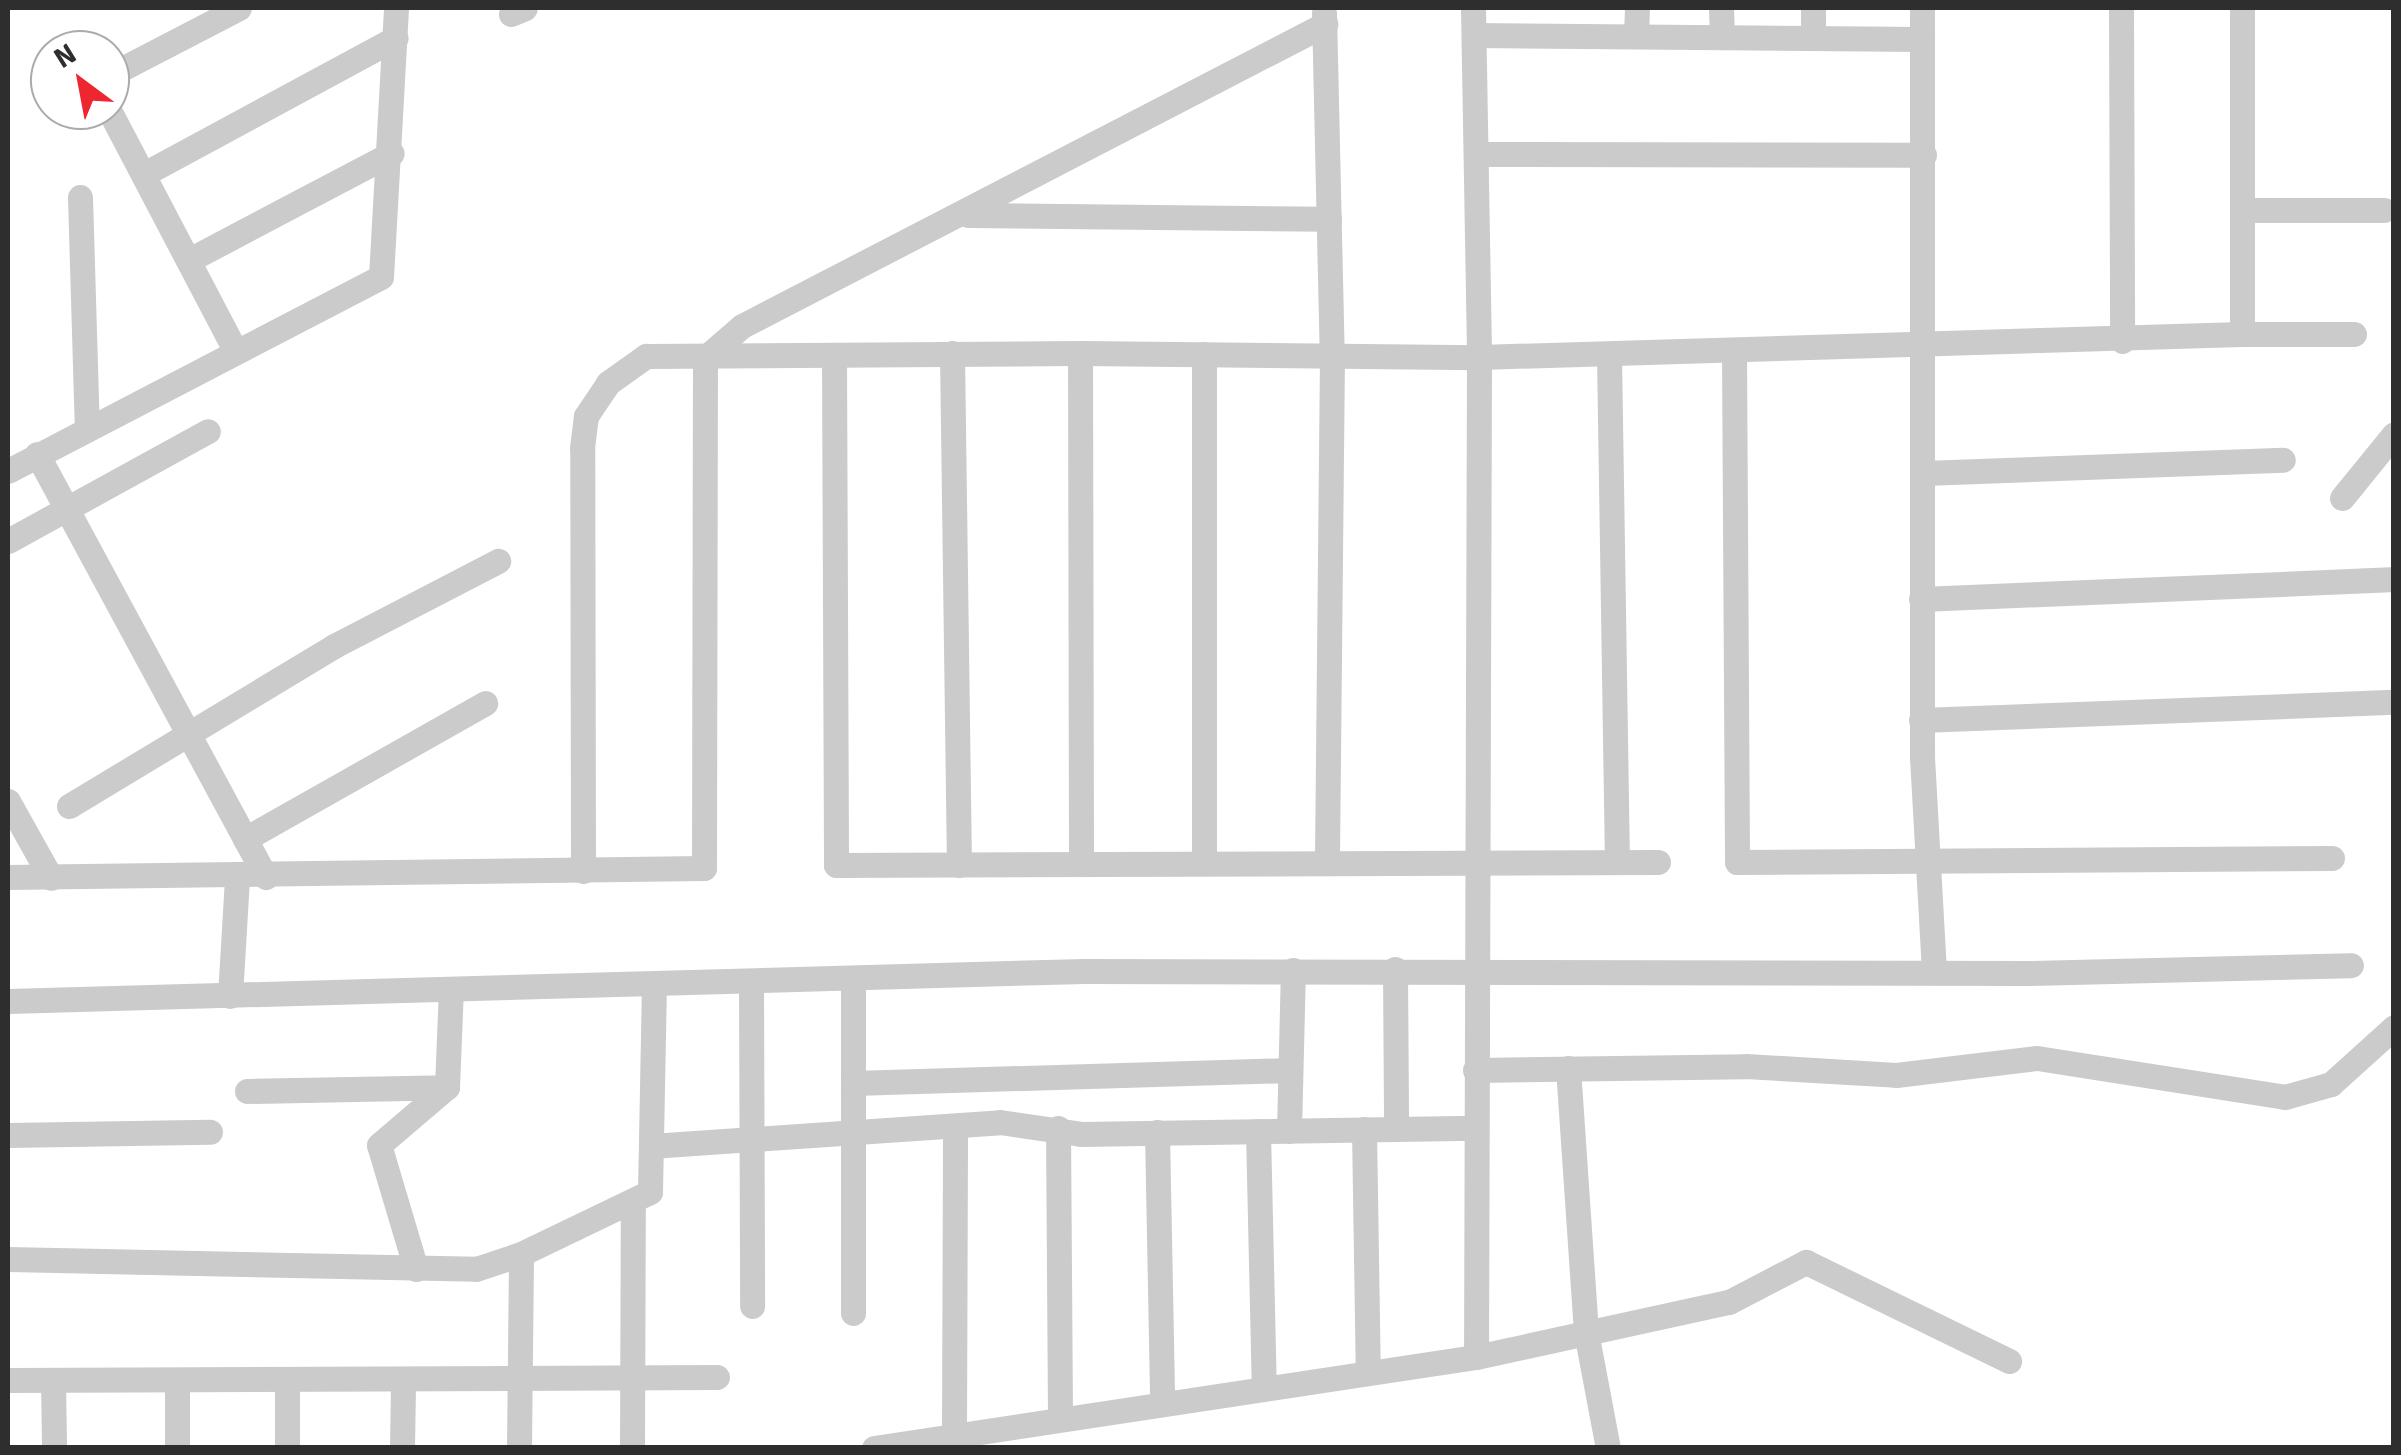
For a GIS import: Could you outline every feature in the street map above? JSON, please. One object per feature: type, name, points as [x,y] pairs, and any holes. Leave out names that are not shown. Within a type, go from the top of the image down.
[{"type":"street","points":[[130,65],[239,8]]},
{"type":"street","points":[[8,470],[86,426],[381,277],[392,153],[396,8]]},
{"type":"street","points":[[1473,8],[1479,357],[1476,1358]]},
{"type":"street","points":[[1636,36],[1637,8]]},
{"type":"street","points":[[1722,8],[1722,37]]},
{"type":"street","points":[[1813,8],[1814,38]]},
{"type":"street","points":[[1922,8],[1928,344],[1921,720],[1934,971]]},
{"type":"street","points":[[2121,8],[2122,341]]},
{"type":"street","points":[[2242,8],[2242,334]]},
{"type":"street","points":[[8,877],[266,877],[704,868],[705,358],[742,326],[963,215],[1325,16],[1332,355],[1327,858]]},
{"type":"street","points":[[1474,35],[1922,39]]},
{"type":"street","points":[[144,174],[396,38]]},
{"type":"street","points":[[120,130],[236,352]]},
{"type":"street","points":[[189,260],[392,153]]},
{"type":"street","points":[[1476,154],[1924,155]]},
{"type":"street","points":[[80,197],[86,426]]},
{"type":"street","points":[[2242,210],[2384,210]]},
{"type":"street","points":[[963,215],[1330,219]]},
{"type":"street","points":[[583,872],[586,416],[632,362],[1080,352],[1609,355],[2122,341],[2242,334],[2354,334]]},
{"type":"street","points":[[1080,352],[1081,861]]},
{"type":"street","points":[[1734,352],[1737,862],[2332,858]]},
{"type":"street","points":[[952,353],[959,865]]},
{"type":"street","points":[[1204,354],[1204,860]]},
{"type":"street","points":[[1609,355],[1617,862]]},
{"type":"street","points":[[834,356],[836,865],[1327,858],[1658,862]]},
{"type":"street","points":[[8,541],[208,430]]},
{"type":"street","points":[[2342,498],[2394,434]]},
{"type":"street","points":[[37,454],[266,877]]},
{"type":"street","points":[[1924,472],[2283,460]]},
{"type":"street","points":[[69,806],[186,731],[498,561]]},
{"type":"street","points":[[1921,600],[2390,578]]},
{"type":"street","points":[[1921,720],[2394,702]]},
{"type":"street","points":[[245,839],[485,703]]},
{"type":"street","points":[[8,801],[51,878]]},
{"type":"street","points":[[230,996],[237,877]]},
{"type":"street","points":[[8,1001],[1293,970],[1934,971],[2351,965]]},
{"type":"street","points":[[1395,969],[1396,1129]]},
{"type":"street","points":[[1289,1130],[1293,970]]},
{"type":"street","points":[[853,978],[853,1313]]},
{"type":"street","points":[[751,981],[752,1306]]},
{"type":"street","points":[[8,1259],[476,1269],[522,1254],[633,1204],[650,1192],[654,984]]},
{"type":"street","points":[[416,1269],[379,1145],[446,1087],[451,990]]},
{"type":"street","points":[[1475,1070],[1746,1066],[1896,1076],[2037,1058],[2285,1097],[2331,1084],[2394,1027]]},
{"type":"street","points":[[1568,1068],[1586,1332],[1608,1448]]},
{"type":"street","points":[[854,1083],[1290,1070]]},
{"type":"street","points":[[247,1091],[446,1087]]},
{"type":"street","points":[[651,1146],[956,1127],[1157,1132],[1475,1128]]},
{"type":"street","points":[[954,1432],[956,1127]]},
{"type":"street","points":[[1058,1128],[1060,1416]]},
{"type":"street","points":[[1364,1130],[1368,1372]]},
{"type":"street","points":[[1258,1131],[1264,1386]]},
{"type":"street","points":[[8,1135],[210,1132]]},
{"type":"street","points":[[1157,1132],[1162,1400]]},
{"type":"street","points":[[632,1448],[633,1204]]},
{"type":"street","points":[[519,1448],[522,1254]]},
{"type":"street","points":[[874,1448],[1162,1400],[1476,1358],[1728,1302],[1806,1262],[2009,1361]]},
{"type":"street","points":[[8,1380],[402,1383],[718,1377]]},
{"type":"street","points":[[53,1381],[54,1448]]},
{"type":"street","points":[[177,1382],[177,1448]]},
{"type":"street","points":[[287,1382],[288,1448]]},
{"type":"street","points":[[402,1383],[402,1448]]}]
